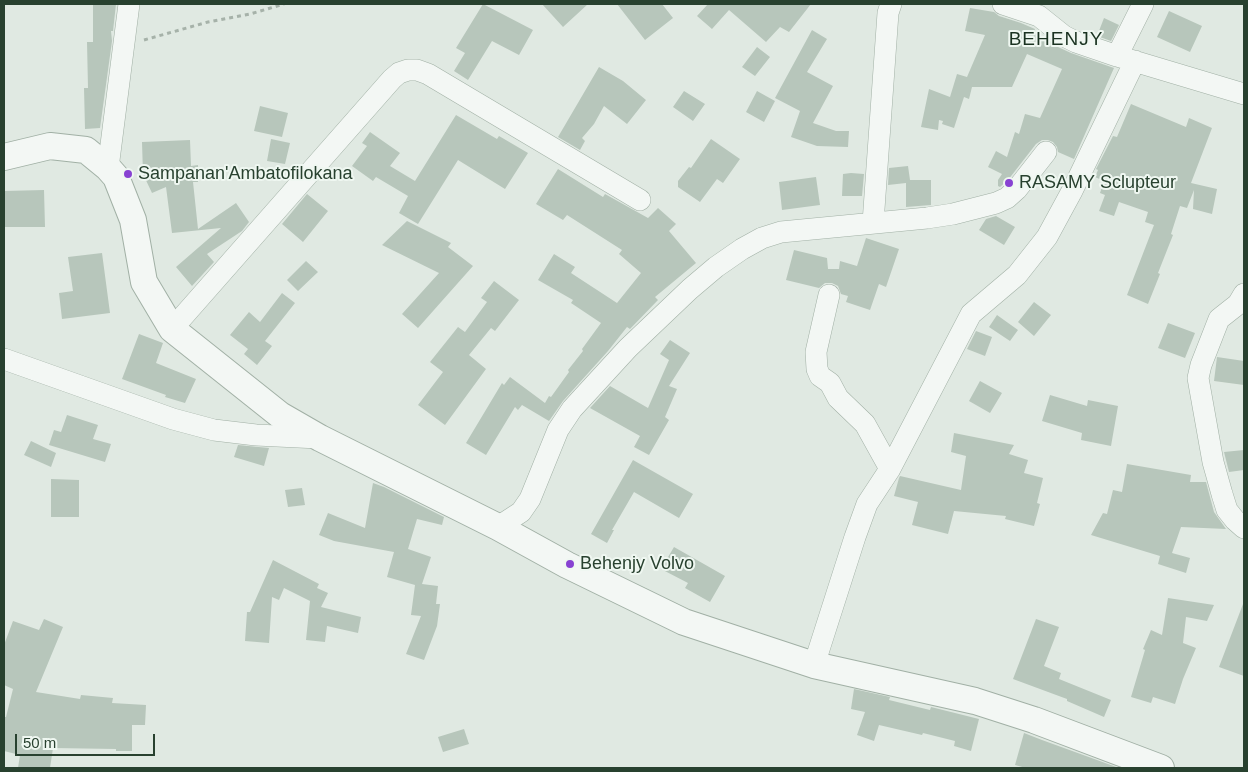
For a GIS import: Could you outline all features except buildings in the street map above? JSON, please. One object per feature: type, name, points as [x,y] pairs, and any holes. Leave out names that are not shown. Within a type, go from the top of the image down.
[{"type":"street","points":[[108,168],[129,4]]},
{"type":"street","points":[[873,223],[888,13],[891,4]]},
{"type":"street","points":[[1003,4],[1041,10],[1064,36],[1126,58],[1244,94]]},
{"type":"street","points":[[814,665],[867,504],[890,469],[971,314],[1017,275],[1047,237],[1072,191],[1126,58],[1143,4]]},
{"type":"street","points":[[172,329],[392,79],[399,73],[408,70],[417,70],[428,74],[640,200]]},
{"type":"street","points":[[4,157],[50,146],[86,150],[108,168],[116,177],[133,220],[144,282],[172,329],[280,415],[320,438],[498,527],[567,565],[684,622],[814,665],[975,701],[1034,720],[1161,768]]},
{"type":"street","points":[[498,527],[521,512],[530,499],[558,430],[572,409],[628,348],[716,267],[762,238],[781,232],[953,214],[996,203],[1007,198],[1017,189],[1046,152]]},
{"type":"street","points":[[1244,294],[1238,304],[1219,318],[1198,378],[1213,462],[1222,494],[1227,510],[1244,528]]},
{"type":"street","points":[[829,295],[816,352],[817,368],[820,376],[830,383],[838,398],[865,424],[890,469]]},
{"type":"street","points":[[4,359],[173,418],[214,430],[256,435],[320,438]]},
{"type":"path","points":[[124,44],[284,4]]},
{"type":"place","name":"Sampanan'Ambatofilokana","points":[[128,174]]},
{"type":"place","name":"RASAMY Sclupteur","points":[[1009,183]]},
{"type":"place","name":"Behenjy Volvo","points":[[570,564]]},
{"type":"district","name":"BEHENJY","points":[[1056,40]]}]
